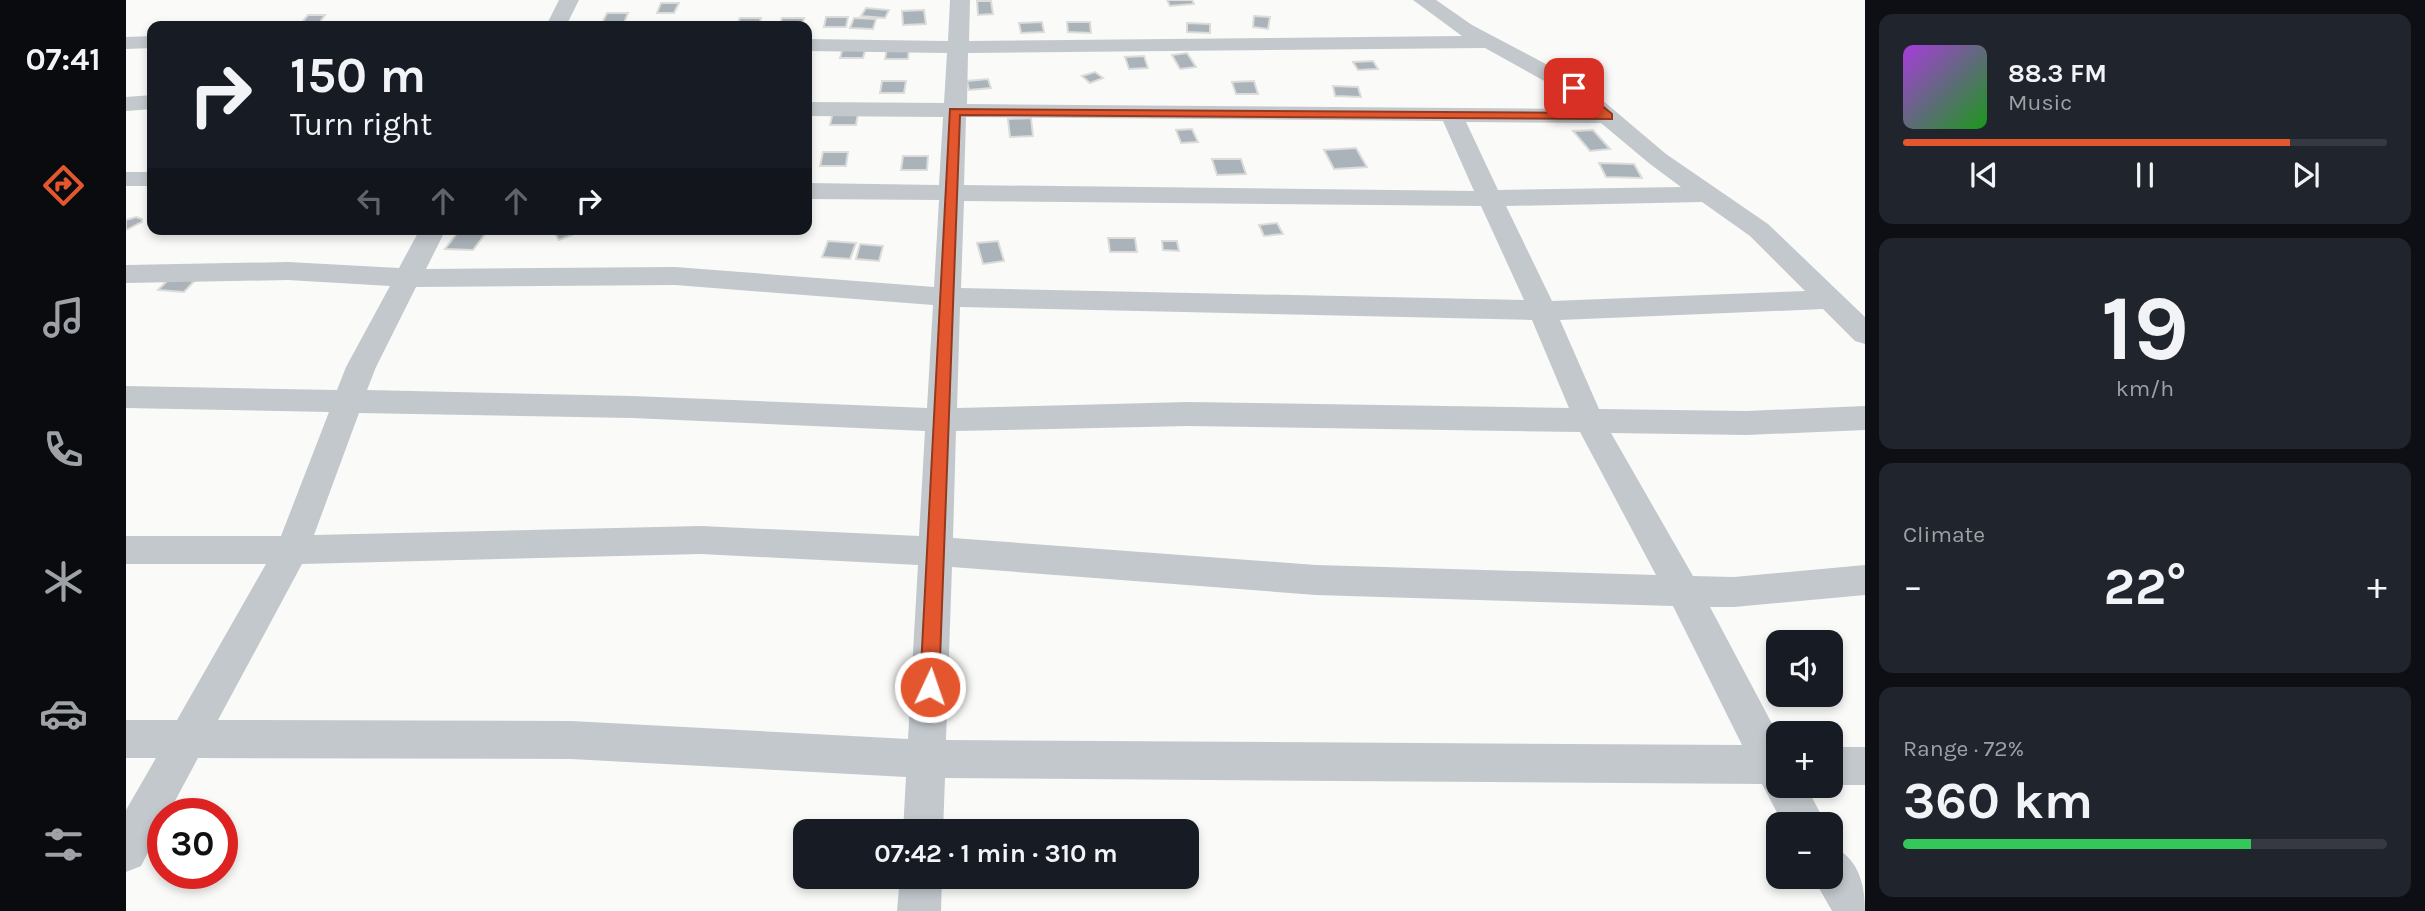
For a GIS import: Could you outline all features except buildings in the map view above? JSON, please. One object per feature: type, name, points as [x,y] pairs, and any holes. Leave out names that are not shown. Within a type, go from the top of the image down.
[{"type":"street","points":[[558,21],[569,0]]},
{"type":"street","points":[[924,819],[960,0]]},
{"type":"street","points":[[1423,0],[1489,42],[1574,88],[1658,159],[1759,230],[1865,334]]},
{"type":"street","points":[[126,43],[147,42]]},
{"type":"street","points":[[812,45],[957,47],[1489,42]]},
{"type":"street","points":[[126,104],[147,102]]},
{"type":"street","points":[[812,109],[1608,116]]},
{"type":"street","points":[[1451,115],[1542,310],[1588,421],[1683,590],[1766,750]]},
{"type":"street","points":[[126,179],[147,179]]},
{"type":"street","points":[[812,191],[1490,198],[1708,194]]},
{"type":"street","points":[[126,851],[292,550],[361,367],[430,235]]},
{"type":"street","points":[[126,274],[288,271],[407,278],[675,276],[947,297],[1542,310],[1830,299]]},
{"type":"street","points":[[126,397],[632,407],[942,420],[1188,414],[1747,423],[1865,418]]},
{"type":"street","points":[[126,550],[292,550],[701,540],[936,551],[1316,580],[1734,592],[1865,580]]},
{"type":"street","points":[[126,739],[571,740],[926,759],[1766,773]]},
{"type":"street","points":[[1843,766],[1865,766]]},
{"type":"street","points":[[1843,888],[1856,911]]},
{"type":"street","points":[[919,911],[920,889]]},
{"type":"route","points":[[930,687],[954,112],[1608,116],[1574,88]]}]
